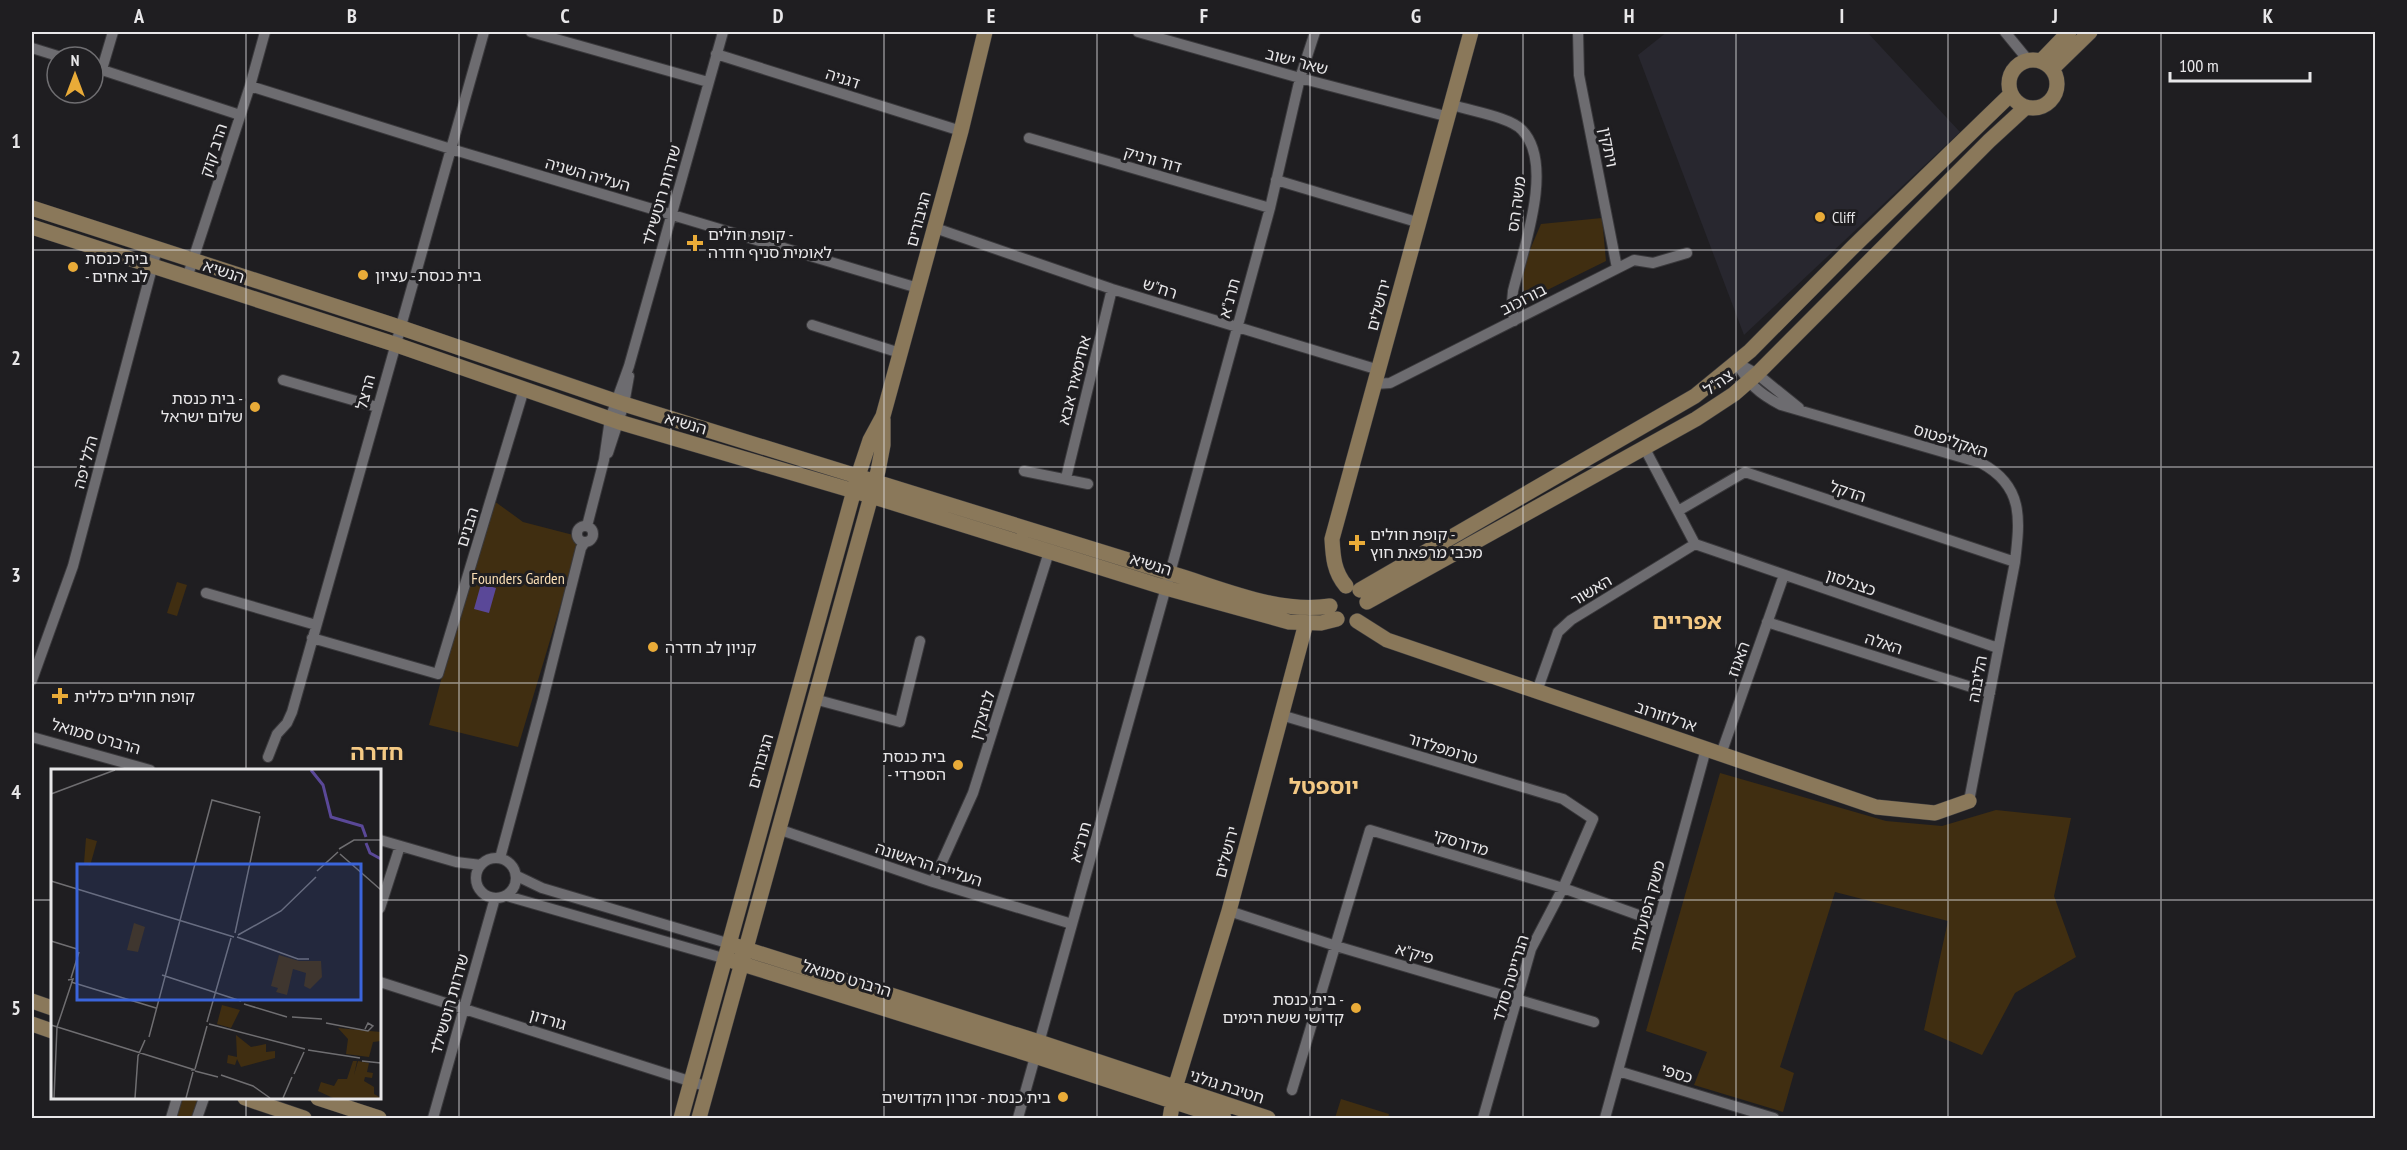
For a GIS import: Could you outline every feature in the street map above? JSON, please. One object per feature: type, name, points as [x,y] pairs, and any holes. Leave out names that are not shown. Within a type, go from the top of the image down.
[{"type":"main road","name":"הגיבורים","points":[[681,1119],[725,951],[856,483],[870,440],[883,416],[961,131],[985,32]]},
{"type":"main road","name":"ירושלים","points":[[1358,593],[1338,577],[1332,539],[1472,32]]},
{"type":"main road","points":[[2040,63],[2069,32]]},
{"type":"main road","points":[[2040,63],[2057,79],[2053,97],[2044,105],[2026,107],[2017,102],[2011,94],[2009,80],[2011,73],[2021,63],[2040,63],[2090,32]]},
{"type":"main road","name":"צה\"ל","points":[[1358,593],[1695,396],[1737,363],[2011,94]]},
{"type":"main road","name":"צה\"ל","points":[[1358,593],[1696,419],[1753,378],[1932,197],[2026,107]]},
{"type":"main road","name":"הנשיא","points":[[32,208],[399,327],[856,483],[1048,552],[1260,600],[1333,612]]},
{"type":"main road","name":"הנשיא","points":[[32,226],[394,344],[614,421],[856,483]]},
{"type":"main road","name":"הגיבורים","points":[[699,1119],[873,489],[883,445],[883,416]]},
{"type":"main road","name":"הנשיא","points":[[873,489],[1168,580],[1259,615],[1306,623],[1321,623],[1333,612]]},
{"type":"main road","points":[[1358,593],[1365,613],[1357,621],[1347,623],[1333,612],[1333,595],[1358,593]]},
{"type":"main road","name":"ארלוזורוב","points":[[1357,621],[1387,640],[1876,807],[1935,813],[1969,801]]},
{"type":"main road","name":"ירושלים","points":[[1171,1097],[1229,911],[1306,623]]},
{"type":"main road","name":"הרברט סמואל","points":[[725,951],[1037,1049],[1171,1097]]},
{"type":"main road","points":[[32,1001],[51,1008]]},
{"type":"main road","points":[[32,1024],[51,1031]]},
{"type":"main road","points":[[1161,1119],[1171,1097]]},
{"type":"main road","points":[[1170,1119],[1171,1097]]},
{"type":"main road","name":"חטיבת גולני","points":[[1171,1097],[1224,1119]]},
{"type":"main road","name":"חטיבת גולני","points":[[1171,1097],[1268,1119]]},
{"type":"main road","points":[[248,1099],[304,1119]]},
{"type":"main road","points":[[321,1099],[379,1119]]},
{"type":"street","points":[[105,50],[113,32]]},
{"type":"street","name":"הרב קוק","points":[[187,278],[250,86],[265,32]]},
{"type":"street","name":"הרצל","points":[[268,756],[277,734],[290,718],[484,32]]},
{"type":"street","points":[[531,32],[708,82]]},
{"type":"street","name":"שדרות רוטשילד","points":[[500,858],[581,548],[585,542],[590,540],[593,533],[587,526],[614,421],[629,381],[629,366],[723,32]]},
{"type":"street","name":"שאר ישוב","points":[[1138,32],[1300,78],[1451,111]]},
{"type":"street","name":"תרנ\"א","points":[[1168,580],[1270,208],[1300,78],[1315,32]]},
{"type":"street","name":"ויתקין","points":[[1578,32],[1579,75],[1617,268]]},
{"type":"street","points":[[2005,32],[2040,63]]},
{"type":"street","name":"דגניה","points":[[716,54],[961,131]]},
{"type":"street","points":[[105,71],[240,115]]},
{"type":"street","name":"העליה השניה","points":[[250,86],[451,149],[918,288]]},
{"type":"street","name":"משה הס","points":[[1451,111],[1513,123],[1522,130],[1530,142],[1535,159],[1535,199],[1513,291],[1514,321]]},
{"type":"street","name":"דוד ורניק","points":[[1029,138],[1270,208]]},
{"type":"street","points":[[1276,180],[1420,223]]},
{"type":"street","name":"רח\"ש","points":[[935,228],[1377,377]]},
{"type":"street","name":"הלל יפה","points":[[32,680],[73,566],[157,249]]},
{"type":"street","name":"בורוכוב","points":[[1377,377],[1390,383],[1634,260],[1653,263],[1687,253]]},
{"type":"street","name":"אחימאיר אבא","points":[[1066,478],[1112,289]]},
{"type":"street","points":[[812,324],[900,353]]},
{"type":"street","name":"האקליפטוס","points":[[1737,363],[1753,378],[1767,398],[1804,412],[1981,463],[1997,472],[2010,488],[2017,506],[2019,530],[2015,562]]},
{"type":"street","points":[[283,380],[377,407]]},
{"type":"street","name":"הבנים","points":[[312,638],[438,674],[524,389]]},
{"type":"street","points":[[1644,447],[1695,544]]},
{"type":"street","points":[[1024,471],[1088,484]]},
{"type":"street","name":"הדקל","points":[[1678,511],[1745,472],[2015,562]]},
{"type":"street","name":"כצנלסון","points":[[1695,544],[1998,648]]},
{"type":"street","name":"האשור","points":[[1537,691],[1558,632],[1571,620],[1695,544]]},
{"type":"street","name":"לבוצקין","points":[[933,882],[973,793],[1048,552]]},
{"type":"street","name":"הליבנה","points":[[1969,801],[2015,562]]},
{"type":"street","name":"האגוז","points":[[1713,751],[1767,622],[1784,575]]},
{"type":"street","name":"תרנ״א","points":[[1018,1119],[1168,580]]},
{"type":"street","points":[[206,592],[316,625]]},
{"type":"street","name":"האלה","points":[[1767,622],[1990,693]]},
{"type":"street","points":[[814,699],[900,722],[920,641]]},
{"type":"street","name":"טרומפלדור","points":[[1281,715],[1563,799],[1593,819]]},
{"type":"street","name":"הרברט סמואל","points":[[32,737],[144,769]]},
{"type":"street","name":"משק הפועלות","points":[[1618,1071],[1658,922],[1713,751]]},
{"type":"street","name":"הנרייטה סולד","points":[[1483,1119],[1531,949],[1563,888],[1593,819]]},
{"type":"street","name":"העלייה הראשונה","points":[[778,829],[933,882],[1072,924]]},
{"type":"street","name":"מדורסקי","points":[[1336,946],[1370,830],[1563,888],[1658,922]]},
{"type":"street","points":[[381,840],[456,862],[481,865]]},
{"type":"street","points":[[381,905],[399,846]]},
{"type":"street","points":[[500,858],[511,864],[517,876],[515,887],[507,896],[495,898],[483,894],[479,889],[476,876],[486,860],[500,858]]},
{"type":"street","name":"הרברט סמואל","points":[[517,876],[542,888],[725,951]]},
{"type":"street","name":"הרברט סמואל","points":[[507,896],[725,951]]},
{"type":"street","name":"שדרות רוטשילד","points":[[433,1119],[495,898]]},
{"type":"street","name":"פיק\"א","points":[[1229,911],[1336,946],[1594,1022]]},
{"type":"street","points":[[1292,1090],[1336,946]]},
{"type":"street","name":"גורדון","points":[[381,982],[708,1087]]},
{"type":"street","points":[[1605,1119],[1618,1071]]},
{"type":"street","name":"כספי","points":[[1618,1071],[1774,1119]]},
{"type":"street","points":[[171,1119],[177,1099]]},
{"type":"street","points":[[197,1119],[204,1099]]},
{"type":"shaded area","points":[[1667,32],[1867,32],[1960,132],[1744,335],[1638,55]]},
{"type":"shaded area","points":[[481,584],[496,588],[489,613],[474,609]]},
{"type":"green space","points":[[1602,218],[1606,261],[1527,300],[1524,291],[1524,271],[1541,224]]},
{"type":"green space","name":"Founders Garden","points":[[490,498],[523,522],[581,537],[518,747],[429,725]]},
{"type":"green space","points":[[177,582],[187,585],[177,616],[167,613]]},
{"type":"green space","points":[[1720,773],[1886,821],[1942,826],[1996,810],[2071,818],[2054,896],[2076,957],[2015,993],[1982,1055],[1924,1030],[1948,921],[1835,892],[1780,1067],[1794,1073],[1783,1112],[1694,1085],[1707,1052],[1646,1031]]},
{"type":"green space","points":[[182,1099],[199,1099],[193,1118],[176,1118]]},
{"type":"green space","points":[[1341,1099],[1389,1114],[1388,1118],[1335,1118]]},
{"type":"place","name":"Cliff","points":[[1820,217]]},
{"type":"place","name":"קופת חולים - לאומית סניף חדרה","points":[[695,243]]},
{"type":"place","name":"בית כנסת - לב אחים","points":[[73,267]]},
{"type":"place","name":"בית כנסת - עציון","points":[[363,275]]},
{"type":"place","name":"בית כנסת - שלום ישראל","points":[[255,407]]},
{"type":"place","name":"קופת חולים - מכבי מרפאת חוץ","points":[[1357,543]]},
{"type":"place","name":"קניון לב חדרה","points":[[653,647]]},
{"type":"place","name":"קופת חולים כללית","points":[[60,696]]},
{"type":"place","name":"בית כנסת - הספרדי","points":[[958,765]]},
{"type":"place","name":"בית כנסת - קדושי ששת הימים","points":[[1356,1008]]},
{"type":"place","name":"בית כנסת - זכרון הקדושים","points":[[1063,1097]]},
{"type":"district","name":"אפריים","points":[[1687,621]]},
{"type":"district","name":"חדרה","points":[[377,752]]},
{"type":"district","name":"יוספטל","points":[[1324,786]]}]
